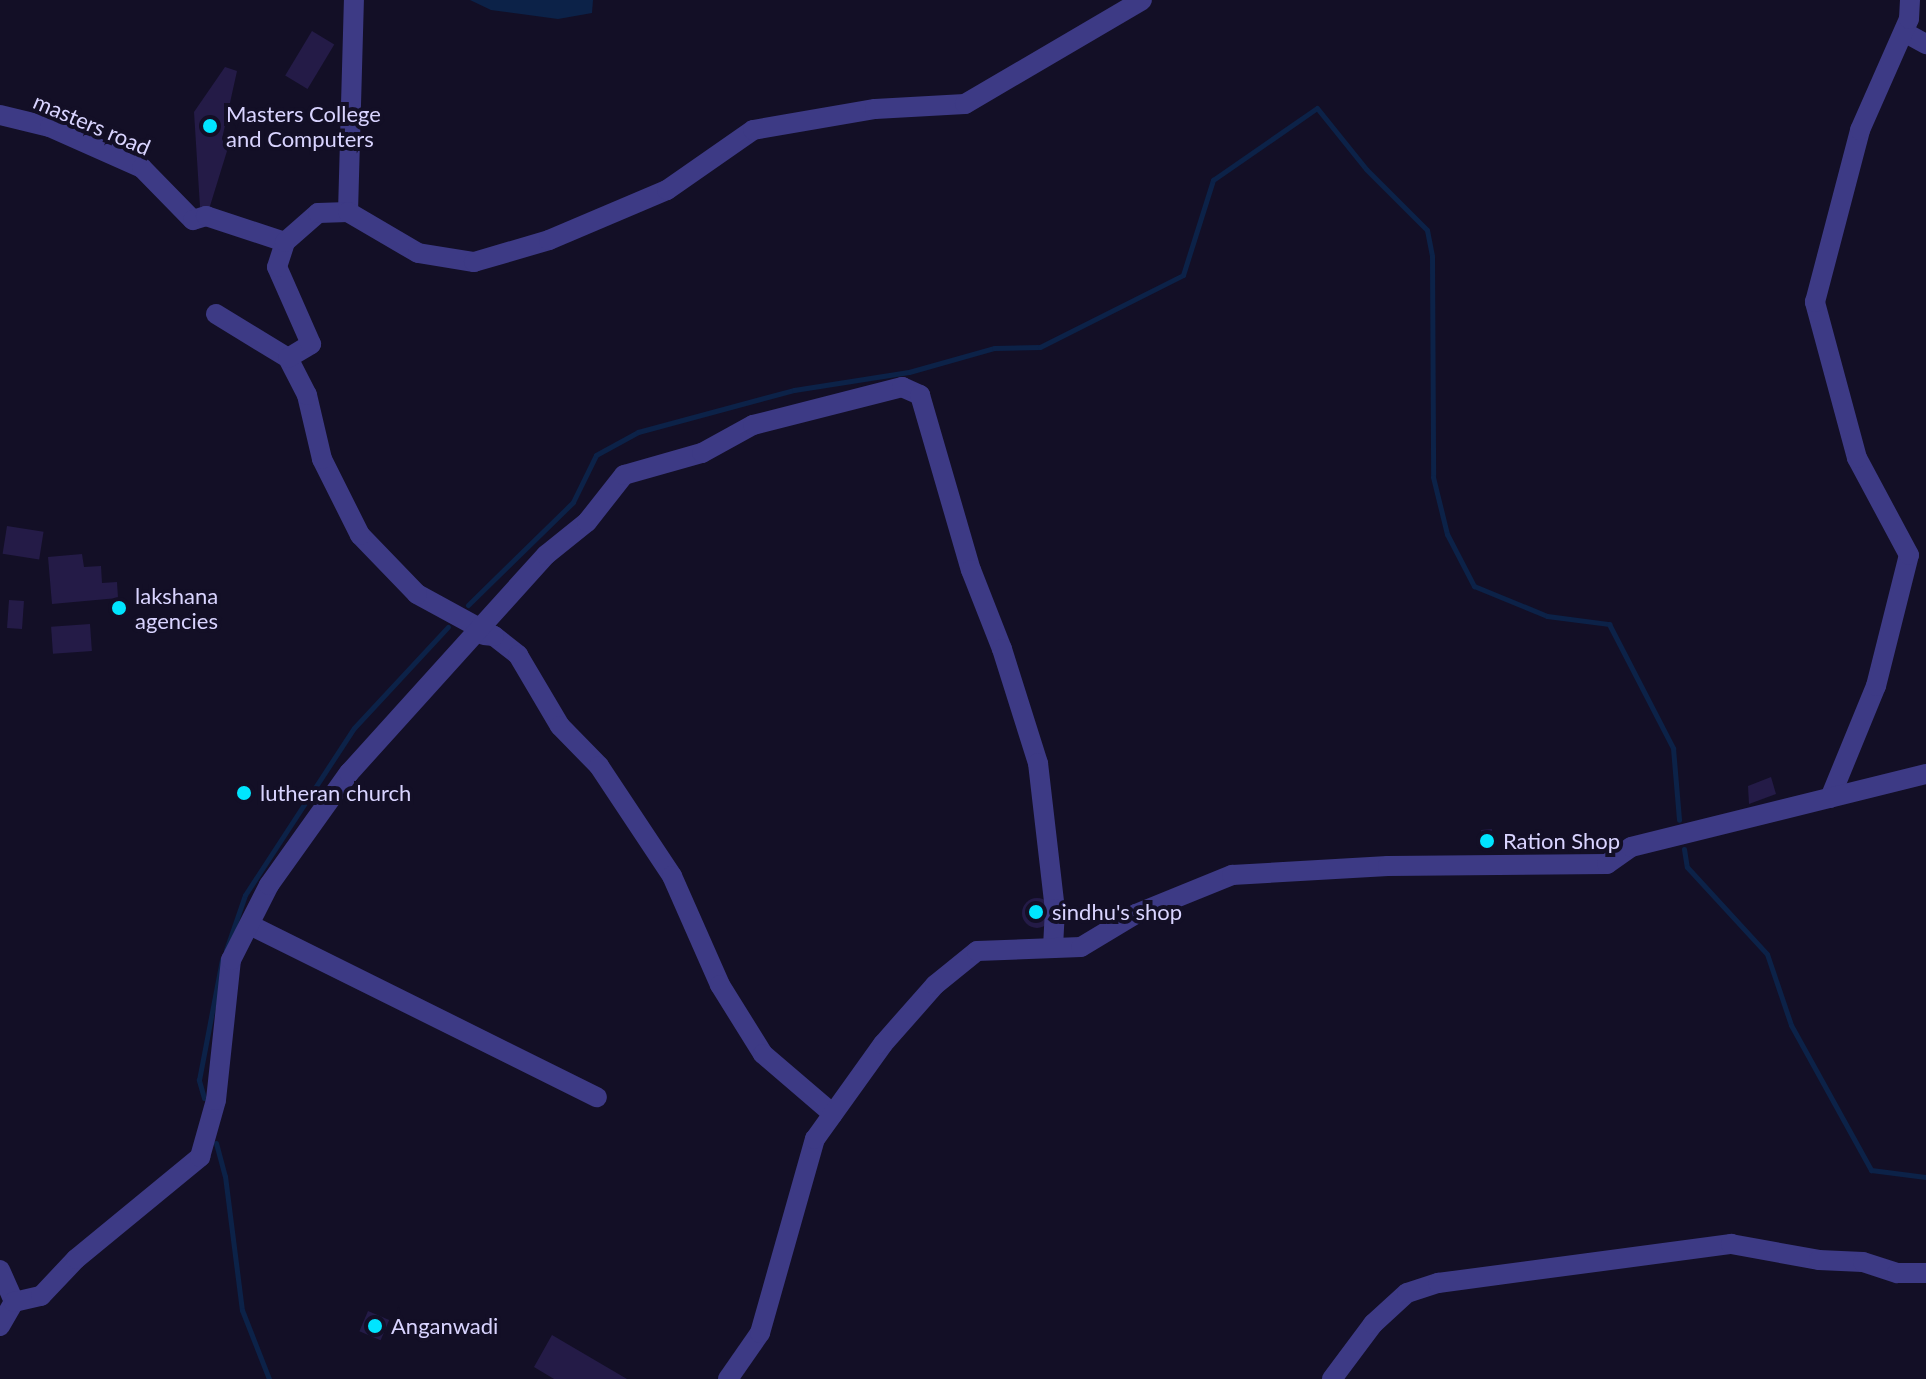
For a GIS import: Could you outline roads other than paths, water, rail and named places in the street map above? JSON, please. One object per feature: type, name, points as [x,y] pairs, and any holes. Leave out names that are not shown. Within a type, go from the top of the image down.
[{"type":"street","points":[[348,212],[354,0]]},
{"type":"street","points":[[288,358],[311,344],[277,267],[285,242],[318,213],[348,212],[418,253],[474,262],[549,240],[667,190],[753,130],[875,109],[965,104],[1142,0]]},
{"type":"street","points":[[1830,798],[1876,686],[1909,555],[1857,458],[1815,302],[1860,130],[1904,32],[1910,0]]},
{"type":"street","points":[[1904,32],[1926,44]]},
{"type":"street","name":"masters road","points":[[0,115],[50,127],[142,168],[193,220],[206,216],[285,242]]},
{"type":"street","points":[[216,314],[288,358],[307,395],[322,459],[360,535],[417,594],[518,655],[560,726],[599,766],[672,876],[720,985],[763,1054],[833,1114]]},
{"type":"street","points":[[0,1326],[14,1302],[41,1296],[76,1259],[200,1157],[216,1100],[231,960],[252,926],[269,885],[304,830],[404,707],[484,632],[546,555],[587,522],[624,475],[702,453],[753,425],[902,387],[920,395],[971,570],[1038,763],[1055,909],[1053,948]]},
{"type":"street","points":[[730,1378],[760,1333],[815,1139],[883,1044],[935,985],[977,951],[1081,947],[1136,914],[1232,875],[1388,866],[1607,864],[1631,847],[1926,774]]},
{"type":"street","points":[[252,926],[597,1097]]},
{"type":"street","points":[[1332,1379],[1373,1324],[1407,1293],[1438,1283],[1731,1244],[1819,1260],[1863,1262],[1897,1273],[1926,1273]]},
{"type":"street","points":[[0,1270],[14,1302]]},
{"type":"water","points":[[470,0],[593,0],[592,13],[558,19],[491,10]]},
{"type":"waterway","points":[[468,605],[573,502],[596,455],[638,432],[794,390],[909,372],[994,348],[1040,347],[1183,275],[1213,180],[1317,108],[1366,169],[1427,230],[1432,256],[1433,477],[1447,534],[1474,586],[1547,616],[1609,624],[1673,748],[1679,820]]},
{"type":"waterway","points":[[226,950],[245,895],[354,728],[448,627]]},
{"type":"waterway","points":[[1684,849],[1687,867],[1767,954],[1791,1025],[1871,1170],[1926,1177]]},
{"type":"waterway","points":[[204,1098],[199,1080],[222,959]]},
{"type":"waterway","points":[[216,1143],[225,1176],[242,1310],[269,1379]]},
{"type":"place","name":"Masters College and Computers","points":[[210,126]]},
{"type":"place","name":"lakshana agencies","points":[[119,608]]},
{"type":"place","name":"lutheran church","points":[[244,793]]},
{"type":"place","name":"Ration Shop","points":[[1487,841]]},
{"type":"place","name":"sindhu's shop","points":[[1036,912]]},
{"type":"place","name":"Anganwadi","points":[[375,1326]]}]
